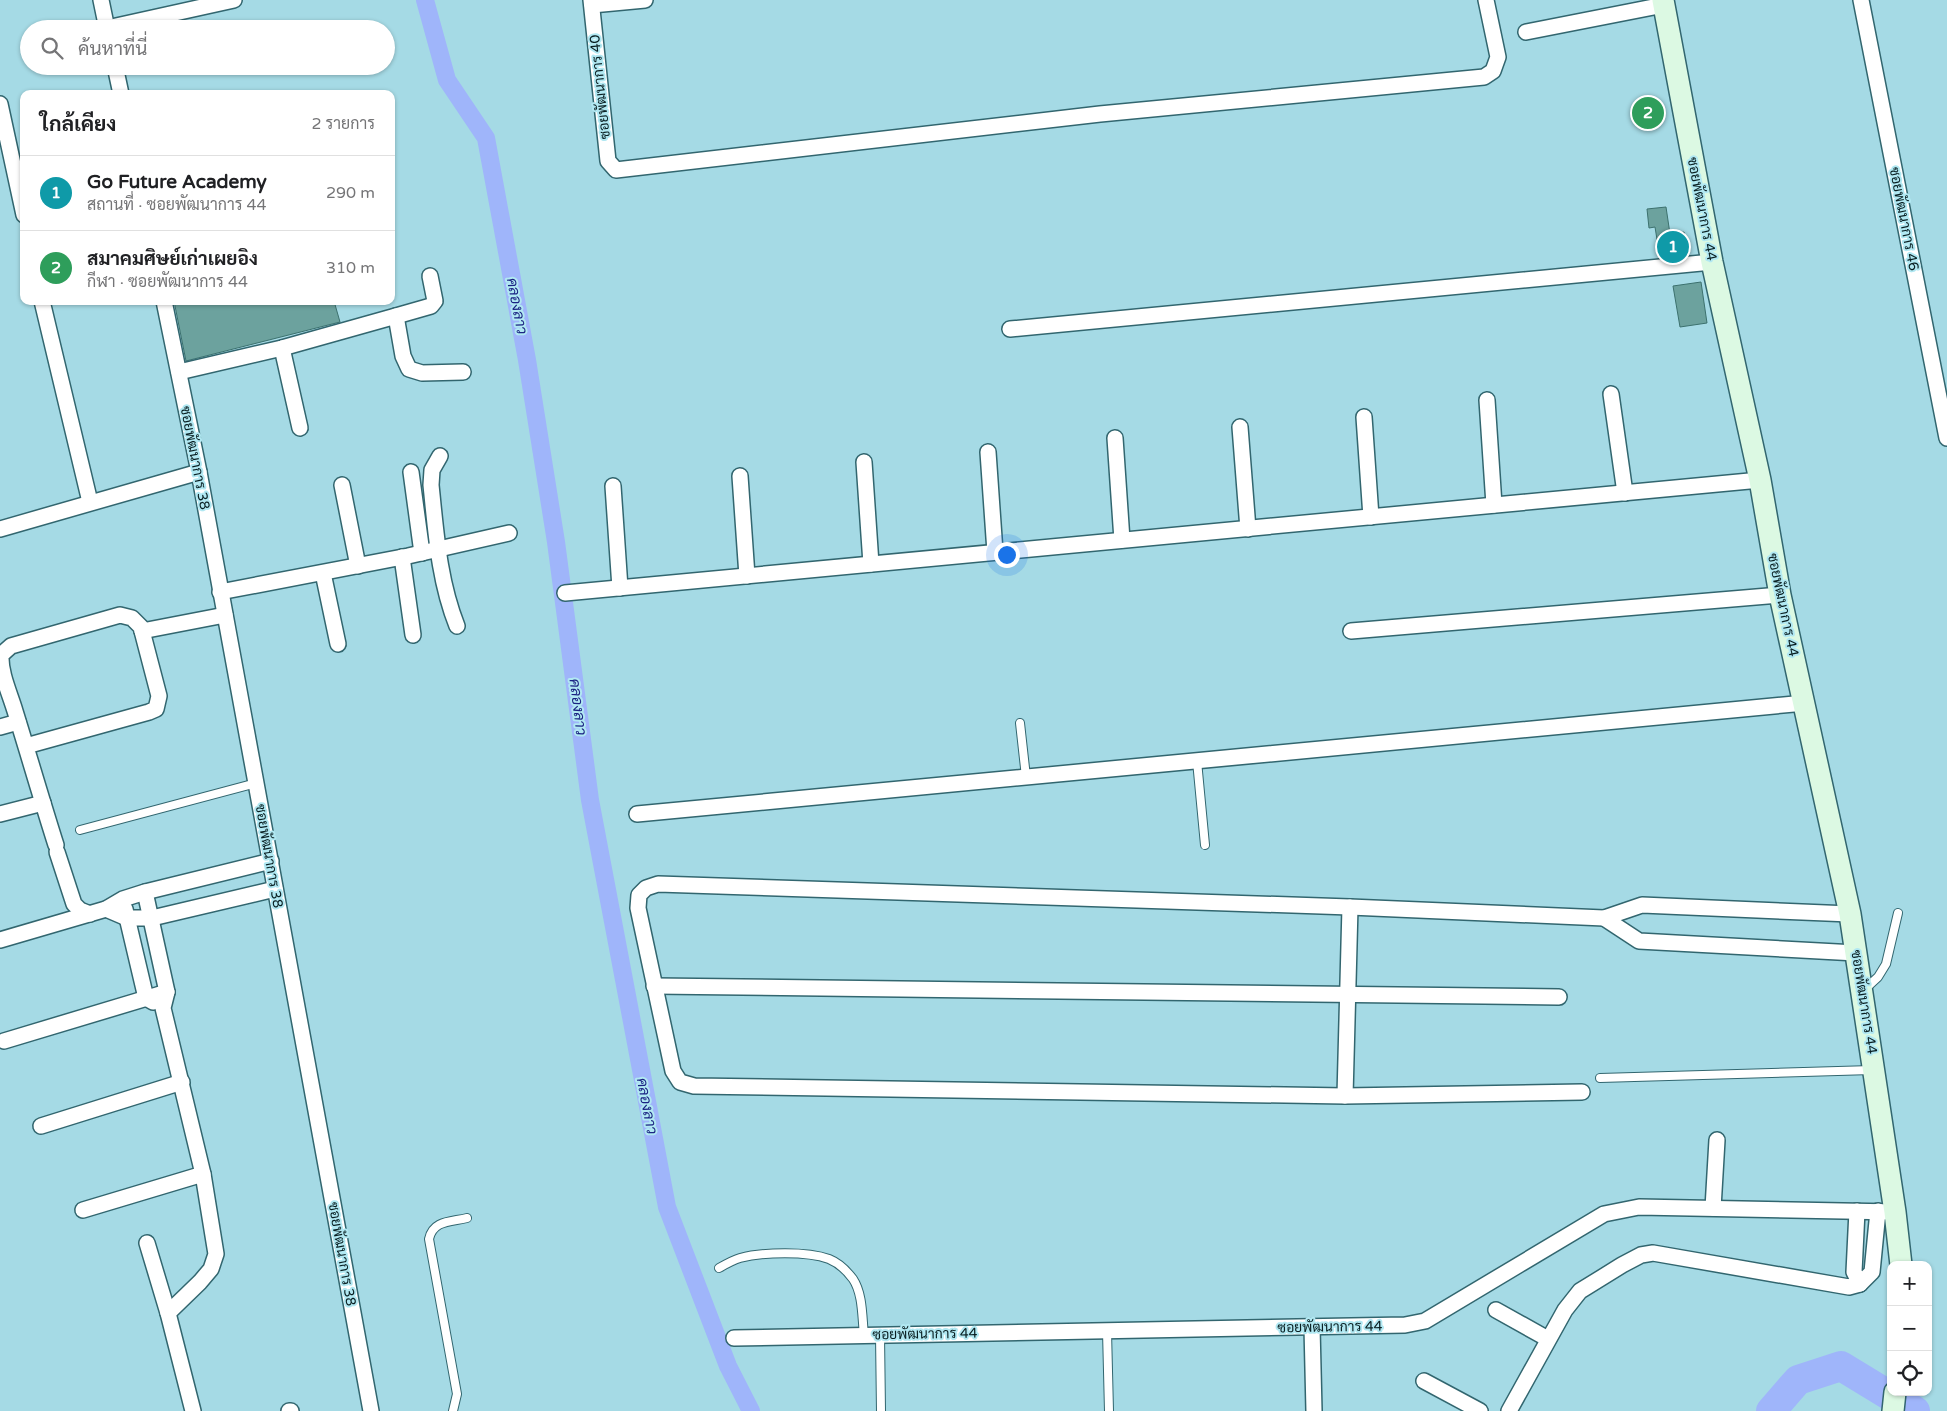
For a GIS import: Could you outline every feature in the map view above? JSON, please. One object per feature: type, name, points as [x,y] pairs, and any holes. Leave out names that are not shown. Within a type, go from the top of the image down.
[{"type":"street","points":[[101,0],[105,20]]},
{"type":"street","points":[[146,20],[234,0]]},
{"type":"street","points":[[592,3],[645,0]]},
{"type":"street","name":"ซอยพัฒนาการ 40","points":[[592,3],[608,161],[616,170],[1100,114],[1484,77],[1493,70],[1498,57],[1486,0]]},
{"type":"street","name":"ซอยพัฒนาการ 46","points":[[1861,0],[1947,438]]},
{"type":"street","points":[[1526,32],[1663,2]]},
{"type":"street","name":"ซอยพัฒนาการ 44","points":[[1663,2],[1712,262],[1760,480],[1780,595],[1850,914],[1874,1070],[1887,1212],[1900,1261]]},
{"type":"street","points":[[117,75],[120,90]]},
{"type":"street","points":[[0,104],[20,196]]},
{"type":"street","points":[[1010,329],[1712,262]]},
{"type":"street","points":[[179,372],[282,348],[431,306],[435,301],[430,276]]},
{"type":"street","points":[[43,305],[90,502]]},
{"type":"street","name":"ซอยพัฒนาการ 38","points":[[165,305],[199,472],[371,1411]]},
{"type":"street","points":[[396,316],[402,356],[409,369],[422,373],[463,372]]},
{"type":"street","points":[[282,348],[300,428]]},
{"type":"street","points":[[1612,394],[1625,493]]},
{"type":"street","points":[[1487,400],[1494,505]]},
{"type":"street","points":[[1364,417],[1371,517]]},
{"type":"street","points":[[1240,427],[1248,529]]},
{"type":"street","points":[[1115,438],[1122,540]]},
{"type":"street","points":[[988,452],[995,552]]},
{"type":"street","points":[[440,456],[434,463],[432,476],[438,550],[446,597],[457,626]]},
{"type":"street","points":[[864,462],[871,564]]},
{"type":"street","points":[[0,529],[199,472]]},
{"type":"street","points":[[412,472],[422,553]]},
{"type":"street","points":[[740,476],[747,576]]},
{"type":"street","points":[[565,593],[1760,480]]},
{"type":"street","points":[[342,485],[358,566]]},
{"type":"street","points":[[613,486],[620,588]]},
{"type":"street","points":[[220,592],[402,558],[510,533]]},
{"type":"street","points":[[402,558],[413,634]]},
{"type":"street","points":[[323,573],[338,644]]},
{"type":"street","points":[[1351,631],[1780,595]]},
{"type":"street","points":[[26,746],[154,710],[158,706],[159,696],[142,631],[136,621],[120,615],[7,647],[1,655],[0,661],[74,904],[80,910],[90,914]]},
{"type":"street","points":[[142,631],[224,615]]},
{"type":"street","points":[[638,814],[1805,703]]},
{"type":"street","points":[[0,727],[18,722]]},
{"type":"street","points":[[0,814],[43,803]]},
{"type":"street","points":[[0,940],[106,909],[123,899],[145,892],[271,861]]},
{"type":"street","points":[[1582,1092],[1345,1096],[694,1086],[680,1082],[673,1071],[638,908],[639,895],[646,888],[658,884],[1350,907],[1604,918],[1642,905],[1850,914]]},
{"type":"street","points":[[106,909],[127,918],[152,918],[275,889]]},
{"type":"street","points":[[145,892],[167,992],[163,1008],[204,1174],[216,1254],[210,1269],[200,1282],[168,1312]]},
{"type":"street","points":[[123,899],[146,998],[163,1008]]},
{"type":"street","points":[[1345,1096],[1350,907]]},
{"type":"street","points":[[1604,918],[1640,941],[1856,953]]},
{"type":"street","points":[[654,986],[1348,996],[1559,996]]},
{"type":"street","points":[[4,1041],[167,992]]},
{"type":"street","points":[[42,1126],[182,1082]]},
{"type":"street","points":[[1712,1208],[1717,1140]]},
{"type":"street","points":[[83,1210],[204,1174]]},
{"type":"street","name":"ซอยพัฒนาการ 44","points":[[734,1338],[1405,1325],[1425,1321],[1604,1214],[1639,1207],[1887,1212]]},
{"type":"street","points":[[1857,1211],[1854,1272],[1860,1284]]},
{"type":"street","points":[[1509,1411],[1565,1310],[1580,1291],[1641,1255],[1654,1253],[1849,1287],[1860,1284],[1872,1272],[1887,1212]]},
{"type":"street","points":[[148,1242],[193,1411]]},
{"type":"street","points":[[1496,1310],[1548,1339]]},
{"type":"street","points":[[1312,1327],[1314,1411]]},
{"type":"street","points":[[1424,1381],[1480,1411]]},
{"type":"street","points":[[1893,1411],[1895,1396]]},
{"type":"lane","points":[[1020,723],[1026,777]]},
{"type":"lane","points":[[1197,761],[1205,845]]},
{"type":"lane","points":[[80,830],[256,783]]},
{"type":"lane","points":[[1862,991],[1878,977],[1886,964],[1898,913]]},
{"type":"lane","points":[[1600,1078],[1874,1070]]},
{"type":"lane","points":[[453,1411],[457,1394],[429,1239],[431,1231],[438,1224],[467,1218]]},
{"type":"lane","points":[[720,1268],[739,1258],[755,1255],[798,1254],[829,1259],[844,1268],[854,1280],[861,1302],[864,1335]]},
{"type":"lane","points":[[1107,1331],[1109,1411]]},
{"type":"lane","points":[[880,1335],[881,1411]]},
{"type":"building","points":[[1666,207],[1670,234],[1684,232],[1688,255],[1660,258],[1655,227],[1649,228],[1647,209]]},
{"type":"building","points":[[1701,282],[1707,323],[1680,327],[1673,286]]},
{"type":"building","points":[[175,305],[335,305],[340,322],[186,361]]},
{"type":"waterway","name":"คลองลาว","points":[[425,0],[447,80],[486,138],[527,360],[556,542],[590,800],[667,1207],[728,1366],[751,1411]]},
{"type":"waterway","points":[[1771,1411],[1798,1380],[1841,1366],[1915,1411]]},
{"type":"place","name":"สมาคมศิษย์เก่าเผยอิง","points":[[1648,113]]},
{"type":"place","name":"Go Future Academy","points":[[1673,247]]}]
